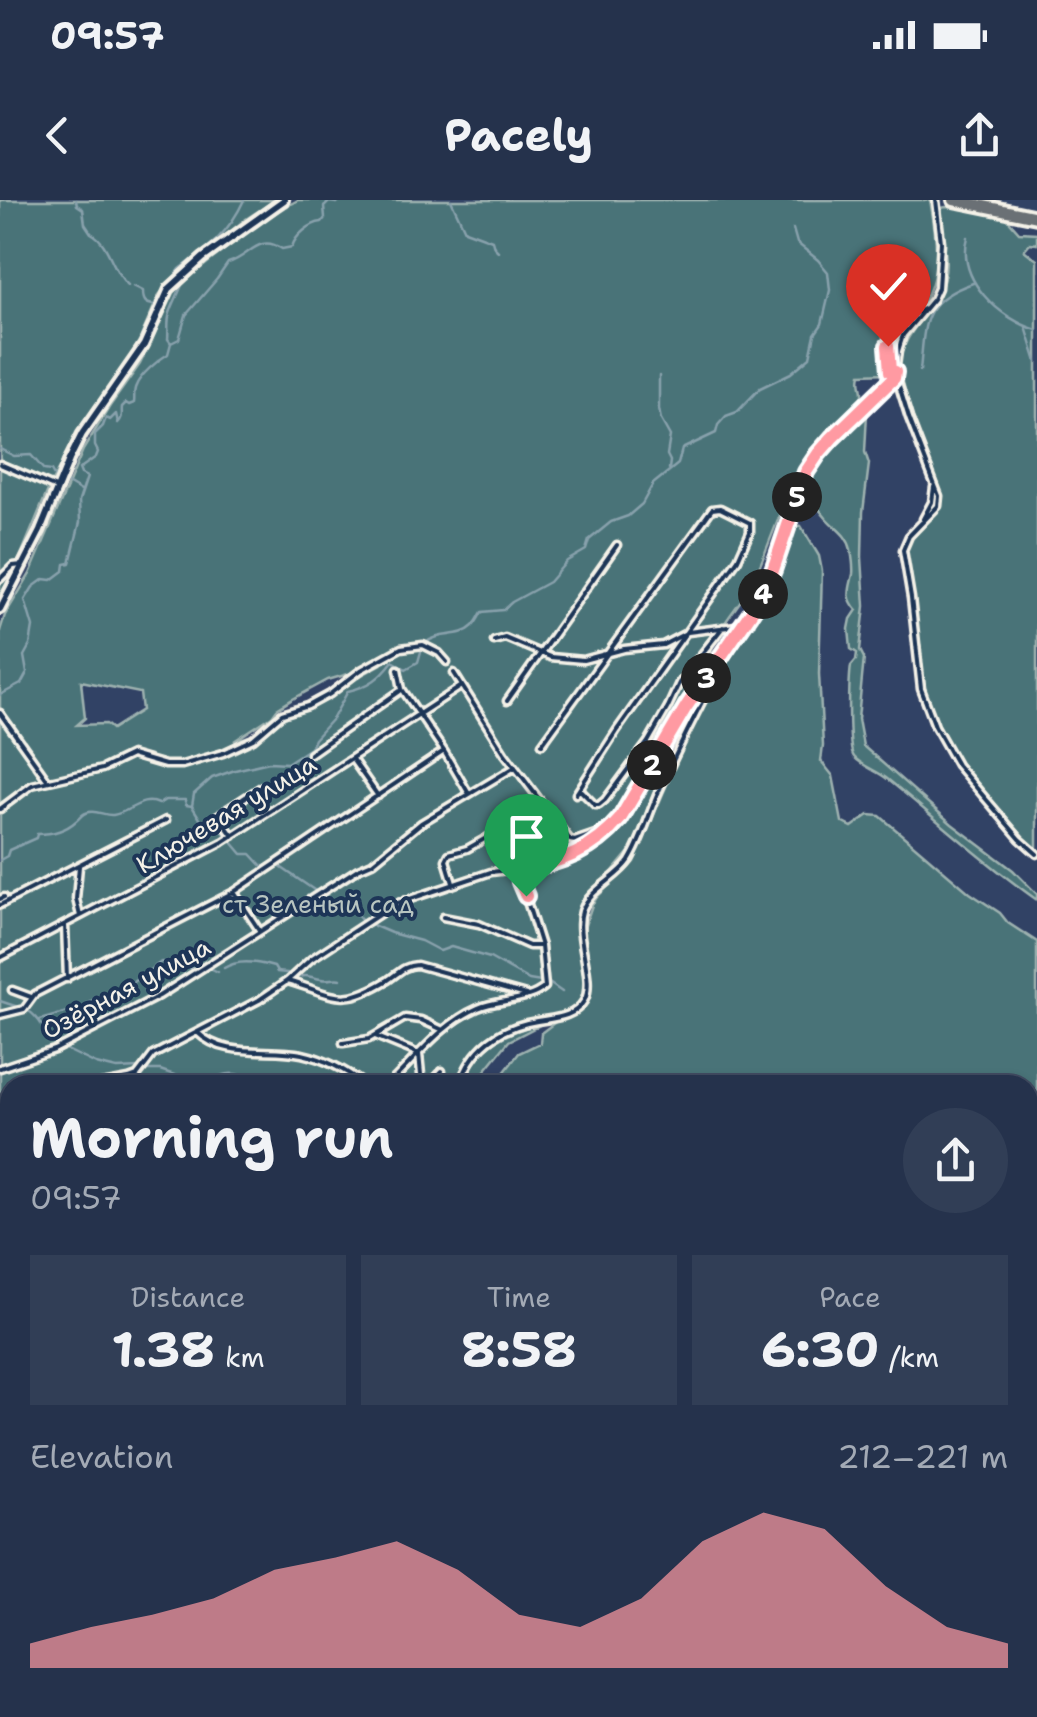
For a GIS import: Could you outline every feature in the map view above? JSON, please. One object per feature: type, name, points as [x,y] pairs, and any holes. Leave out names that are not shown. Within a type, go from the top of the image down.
[{"type":"main road","points":[[954,200],[1037,216]]},
{"type":"street","points":[[0,608],[40,531],[82,434],[144,346],[166,294],[181,276],[284,200]]},
{"type":"street","points":[[138,1075],[153,1055],[259,1000],[395,904],[491,872],[571,858],[612,828],[686,707],[761,598],[806,472],[818,454],[890,383],[904,336],[938,288],[941,242],[936,200]]},
{"type":"street","points":[[925,308],[893,330],[888,338],[890,371],[895,372],[934,485],[932,502],[903,550],[921,688],[935,726],[957,765],[1020,840],[1037,854]]},
{"type":"street","points":[[0,464],[56,488]]},
{"type":"street","points":[[542,744],[712,509],[720,508],[750,523],[738,559],[578,792],[595,805],[605,800],[648,742],[679,683],[723,626]]},
{"type":"street","points":[[507,701],[617,544]]},
{"type":"street","points":[[0,579],[13,566],[22,564]]},
{"type":"street","points":[[494,640],[511,639],[541,654],[582,660],[624,649],[664,645],[688,632],[744,624]]},
{"type":"street","points":[[464,1075],[481,1046],[496,1035],[513,1026],[565,1016],[582,1005],[587,995],[580,932],[583,907],[628,863],[678,749],[732,642]]},
{"type":"street","points":[[0,808],[32,784],[102,769],[131,755],[164,765],[182,765],[222,753],[253,739],[282,714],[330,694],[361,670],[400,648],[422,645],[447,662]]},
{"type":"street","points":[[398,669],[402,689],[469,794]]},
{"type":"street","points":[[454,674],[515,767],[570,840],[612,828]]},
{"type":"street","name":"Ключевая улица","points":[[0,958],[233,836],[462,686]]},
{"type":"street","points":[[310,754],[402,689]]},
{"type":"street","points":[[0,712],[48,780]]},
{"type":"street","points":[[0,1015],[24,1009],[31,997],[234,892],[444,751]]},
{"type":"street","points":[[352,758],[378,796]]},
{"type":"street","name":"Озёрная улица","points":[[0,1068],[54,1050],[158,996],[372,863],[410,831],[515,767]]},
{"type":"street","points":[[233,836],[218,815],[261,787]]},
{"type":"street","points":[[2,902],[166,820]]},
{"type":"street","points":[[454,884],[446,860],[449,854],[467,849],[502,829],[521,830]]},
{"type":"street","points":[[79,866],[76,899],[80,917]]},
{"type":"street","points":[[398,1075],[443,1030],[478,1008],[545,988],[541,946],[520,882],[522,869]]},
{"type":"street","points":[[234,892],[260,932]]},
{"type":"street","points":[[443,918],[479,924],[529,946],[541,946]]},
{"type":"street","points":[[65,925],[67,978]]},
{"type":"street","points":[[286,982],[336,998],[352,997],[406,966],[417,965],[528,996]]},
{"type":"street","points":[[12,990],[31,997]]},
{"type":"street","points":[[343,1043],[375,1036],[405,1018],[443,1030]]},
{"type":"street","points":[[197,1032],[205,1040],[236,1050],[306,1054],[351,1075]]},
{"type":"street","points":[[375,1036],[419,1054]]},
{"type":"street","points":[[419,1054],[424,1075]]},
{"type":"street","points":[[437,1075],[442,1070]]},
{"type":"green space","points":[[0,200],[275,200],[178,273],[159,295],[124,368],[80,430],[51,483],[0,595]]},
{"type":"green space","name":"ст Зеленый сад","points":[[298,200],[930,200],[936,261],[922,303],[900,321],[881,322],[887,373],[861,374],[860,401],[789,496],[753,581],[714,644],[711,654],[715,660],[697,702],[673,742],[633,847],[582,908],[582,1000],[569,1011],[508,1026],[484,1042],[469,1058],[461,1075],[0,1075],[0,631],[5,615],[30,574],[83,450],[140,364],[174,293],[253,228]],"holes":[[[382,664],[256,734],[234,741],[277,709],[328,680]],[[81,681],[140,693],[142,710],[112,729],[106,724],[77,725],[85,718]]]},
{"type":"green space","points":[[941,208],[1003,214],[1019,232],[1037,233],[1037,244],[1030,243],[1024,250],[1037,260],[1037,852],[958,763],[937,728],[920,667],[905,558],[911,536],[938,507],[925,518],[936,486],[899,367],[907,341],[934,301],[944,278]]},
{"type":"green space","points":[[867,413],[865,452],[869,464],[862,557],[865,606],[860,650],[864,658],[858,719],[863,746],[952,824],[1013,870],[1037,894],[1037,900],[886,778],[854,757],[849,728],[850,685],[851,666],[857,653],[851,649],[849,629],[857,610],[850,597],[851,550],[806,485],[822,455]]},
{"type":"green space","points":[[795,525],[801,526],[819,556],[822,571],[821,761],[833,776],[842,822],[852,827],[869,815],[880,816],[970,893],[1037,942],[1037,1075],[502,1075],[519,1053],[540,1043],[541,1033],[572,1015],[590,995],[583,931],[592,905],[634,862],[715,682],[749,626],[754,624]]},
{"type":"green space","points":[[544,1023],[509,1041],[481,1075],[468,1075],[494,1042]]},
{"type":"waterway","points":[[76,200],[83,209],[85,224],[103,244],[128,285]]},
{"type":"waterway","points":[[180,275],[180,269],[225,231],[244,200]]},
{"type":"waterway","points":[[0,695],[21,684],[27,673],[24,656],[33,627],[25,600],[33,587],[44,579],[52,580],[70,563],[80,522],[79,501],[87,477],[79,469],[96,457],[95,434],[106,418],[110,420],[116,414],[118,423],[122,407],[134,403],[138,382],[168,354],[171,343],[179,339],[186,315],[228,263],[260,245],[292,247],[304,231],[322,222],[324,207],[329,202],[340,200]]},
{"type":"waterway","points":[[451,200],[465,230],[492,240],[498,251]]},
{"type":"waterway","points":[[426,643],[468,630],[482,612],[503,610],[549,582],[567,561],[586,550],[589,540],[642,504],[653,484],[678,464],[682,449],[716,433],[726,416],[737,412],[760,388],[791,373],[810,357],[830,290],[828,272],[797,243],[793,229]]},
{"type":"waterway","points":[[968,237],[969,268],[984,296],[1009,317],[1037,330]]},
{"type":"waterway","points":[[163,291],[177,273]]},
{"type":"waterway","points":[[171,343],[169,316],[183,282]]},
{"type":"waterway","points":[[920,371],[925,327],[934,306],[973,283]]},
{"type":"waterway","points":[[133,286],[143,291],[147,303],[154,305]]},
{"type":"waterway","points":[[83,427],[135,352],[160,296]]},
{"type":"waterway","points":[[1026,327],[1037,362]]},
{"type":"waterway","points":[[659,376],[661,420],[670,436],[669,469]]},
{"type":"waterway","points":[[53,484],[74,443]]},
{"type":"waterway","points":[[0,449],[14,456],[31,455],[55,478]]},
{"type":"waterway","points":[[66,482],[81,491]]},
{"type":"waterway","points":[[20,561],[51,489]]},
{"type":"waterway","points":[[0,599],[17,568]]},
{"type":"waterway","points":[[0,860],[9,850],[37,834],[63,830],[83,814],[113,815],[141,803],[159,804],[165,800],[185,800],[186,805],[192,806],[194,794],[212,778],[269,762],[287,763],[310,748],[348,691],[374,680],[393,661],[406,669],[418,662],[422,648]]},
{"type":"waterway","points":[[192,806],[202,822],[228,836]]},
{"type":"waterway","points":[[231,841],[242,854],[251,854],[263,867],[272,863]]},
{"type":"waterway","points":[[279,866],[317,892]]},
{"type":"waterway","points":[[322,896],[356,914],[363,922]]},
{"type":"waterway","points":[[370,924],[440,951],[451,947],[490,958],[529,980],[541,982]]},
{"type":"waterway","points":[[40,1020],[82,1008],[133,982],[161,962],[197,969]]},
{"type":"waterway","points":[[224,968],[235,963],[255,963],[287,973]]},
{"type":"waterway","points":[[202,972],[210,968],[218,972]]},
{"type":"waterway","points":[[295,978],[341,979]]},
{"type":"waterway","points":[[549,983],[562,992]]},
{"type":"waterway","points":[[0,1001],[21,1008]]},
{"type":"waterway","points":[[27,1010],[59,1044]]},
{"type":"waterway","points":[[63,1048],[96,1064],[117,1069],[139,1068]]},
{"type":"waterway","points":[[146,1070],[174,1075]]},
{"type":"waterway","points":[[226,1075],[241,1075]]},
{"type":"route","points":[[526,896],[520,882],[522,869],[571,858],[620,819],[686,707],[761,598],[806,472],[832,438],[894,378],[888,346]]}]
